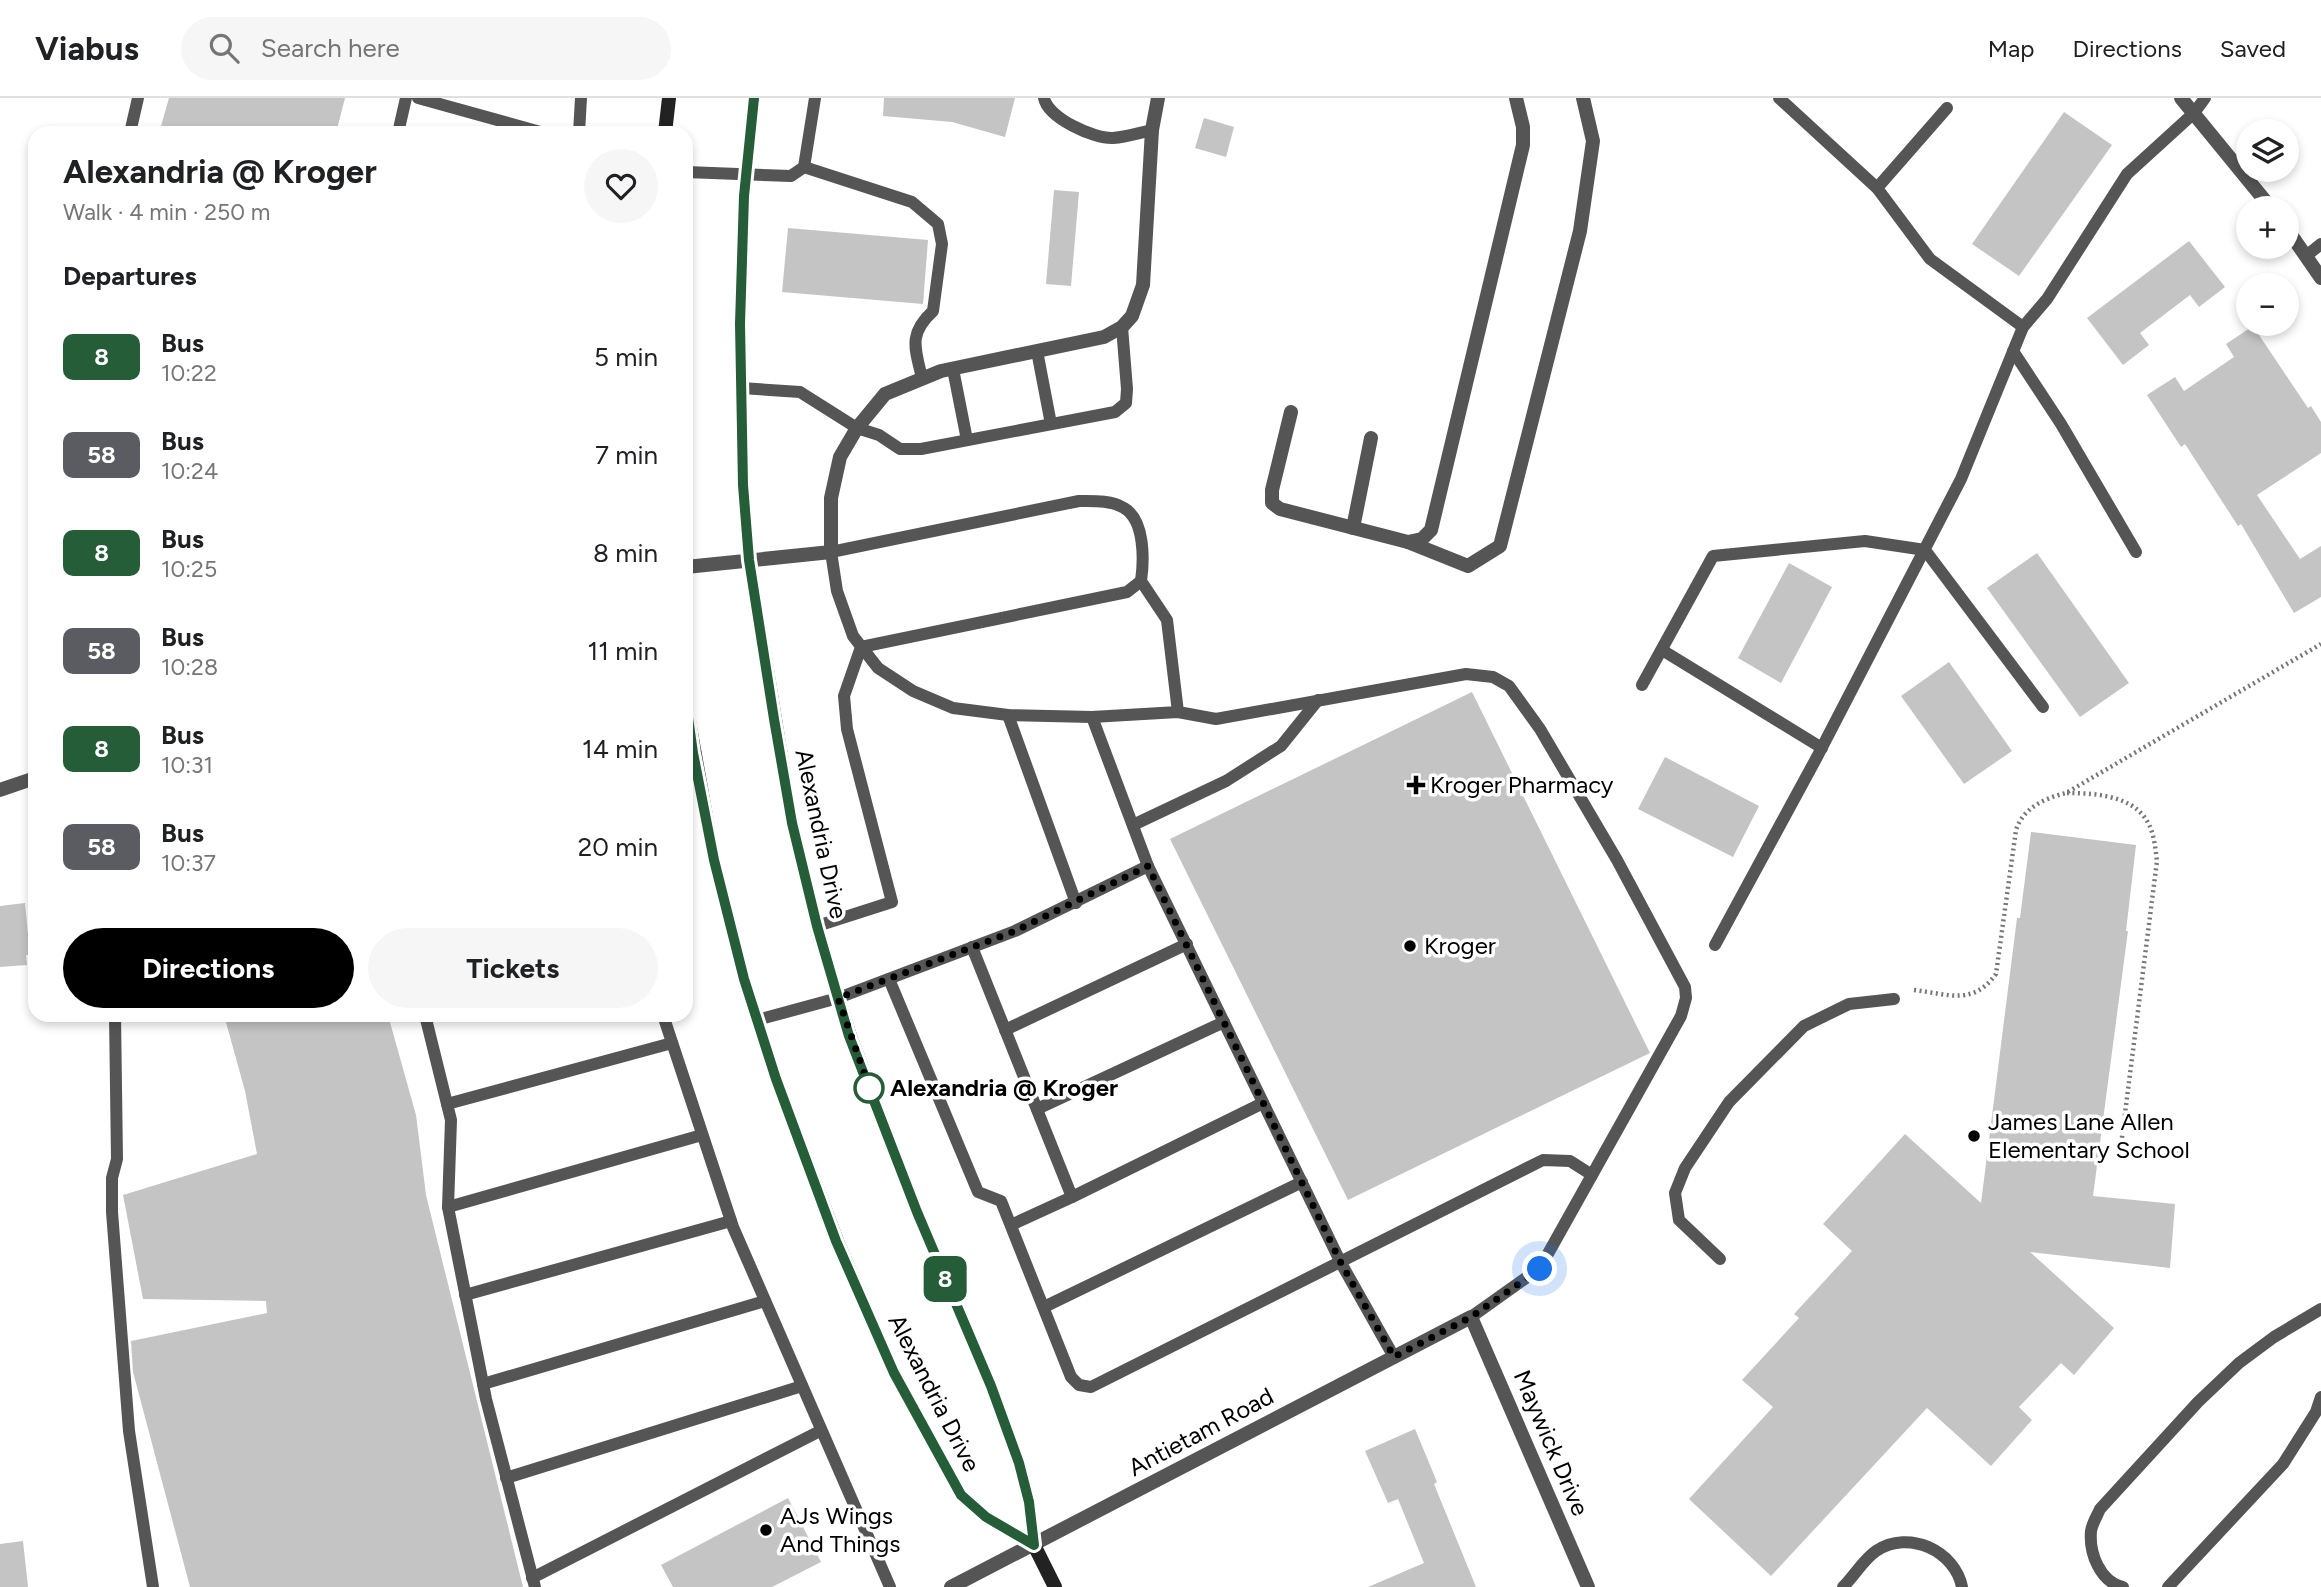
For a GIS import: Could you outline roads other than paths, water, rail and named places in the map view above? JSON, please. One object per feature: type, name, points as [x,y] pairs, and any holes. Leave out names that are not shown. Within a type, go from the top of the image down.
[{"type":"main road","points":[[666,126],[668,98]]},
{"type":"main road","name":"Alexandria Drive","points":[[754,98],[746,175],[740,324],[743,485],[749,560],[790,810],[817,926],[849,1036],[902,1175],[991,1386],[1019,1463],[1029,1502],[1034,1545],[1055,1587]]},
{"type":"main road","name":"Alexandria Drive","points":[[693,753],[714,860],[744,979],[776,1079],[836,1241],[894,1373],[961,1495],[986,1517],[1034,1545]]},
{"type":"street","points":[[693,566],[831,552],[831,498],[840,457],[857,428],[886,394],[922,378],[953,369],[1104,337],[1122,327],[1132,316],[1143,285],[1152,130],[1158,98]]},
{"type":"street","points":[[1408,542],[1422,539],[1431,530],[1465,394],[1523,145],[1523,127],[1516,98]]},
{"type":"street","points":[[1291,412],[1272,489],[1272,503],[1280,509],[1408,542],[1468,566],[1500,546],[1580,231],[1593,141],[1583,98]]},
{"type":"street","points":[[2181,98],[2261,196]]},
{"type":"street","points":[[2299,247],[2321,278]]},
{"type":"street","points":[[1353,528],[1371,438]]},
{"type":"street","points":[[0,790],[28,780]]},
{"type":"street","name":"Antietam Road","points":[[951,1587],[1471,1317]]},
{"type":"street","name":"Maywick Drive","points":[[1471,1317],[1588,1587]]},
{"type":"lane","points":[[132,126],[138,98]]},
{"type":"lane","points":[[400,126],[406,98]]},
{"type":"lane","points":[[418,98],[519,126]]},
{"type":"lane","points":[[579,126],[581,98]]},
{"type":"lane","points":[[693,172],[791,176],[804,167],[815,98]]},
{"type":"lane","points":[[1044,98],[1045,104],[1057,117],[1090,134],[1112,138],[1152,130]]},
{"type":"lane","points":[[1779,98],[1877,188],[1930,259],[2023,327]]},
{"type":"lane","points":[[1715,945],[1822,748],[1961,479],[2023,327],[2047,299],[2127,174],[2194,113],[2205,98]]},
{"type":"lane","points":[[1877,188],[1947,108]]},
{"type":"lane","points":[[804,167],[912,202],[938,223],[942,244],[933,311],[922,321],[914,340],[922,378]]},
{"type":"lane","points":[[2306,257],[2321,244]]},
{"type":"lane","points":[[741,388],[800,392],[857,428],[879,435],[900,449],[921,449],[1115,412],[1126,403],[1122,327]]},
{"type":"lane","points":[[1037,351],[1051,424]]},
{"type":"lane","points":[[2013,351],[2061,424],[2136,552]]},
{"type":"lane","points":[[953,369],[967,440]]},
{"type":"lane","points":[[1178,712],[1167,620],[1142,581],[1145,559],[1138,526],[1125,508],[1101,501],[1079,501],[831,552],[837,591],[853,636],[861,647],[878,668],[913,691],[953,708],[1008,715],[1092,717],[1178,712],[1216,719],[1466,674],[1493,677],[1509,686],[1540,729],[1618,860],[1685,987],[1686,998],[1681,1016],[1540,1269],[1471,1317]]},
{"type":"lane","points":[[1642,685],[1713,556],[1865,541],[1925,550],[2043,707]]},
{"type":"lane","points":[[861,647],[1127,592],[1142,581]]},
{"type":"lane","points":[[817,926],[892,902],[847,729],[844,696],[861,647]]},
{"type":"lane","points":[[1661,650],[1822,748]]},
{"type":"lane","points":[[1133,825],[1226,781],[1281,746],[1318,700]]},
{"type":"lane","points":[[1008,715],[1076,903]]},
{"type":"lane","points":[[1092,717],[1148,866],[1341,1263],[1394,1357]]},
{"type":"lane","points":[[757,1020],[838,998],[1015,931],[1148,866]]},
{"type":"lane","points":[[1005,1030],[1186,944]]},
{"type":"lane","points":[[972,947],[1072,1197]]},
{"type":"lane","points":[[889,979],[978,1192],[1001,1202],[1071,1377],[1079,1385],[1091,1387],[1543,1160],[1570,1161],[1592,1175]]},
{"type":"lane","points":[[1720,1259],[1679,1220],[1675,1193],[1685,1168],[1730,1102],[1804,1026],[1849,1004],[1894,999]]},
{"type":"lane","points":[[115,1022],[117,1159],[112,1178],[112,1212],[129,1432],[153,1587]]},
{"type":"lane","points":[[427,1022],[452,1134],[448,1207],[483,1384],[533,1583],[820,1431]]},
{"type":"lane","points":[[666,1022],[731,1221],[890,1587]]},
{"type":"lane","points":[[1037,1109],[1224,1023]]},
{"type":"lane","points":[[447,1104],[673,1043]]},
{"type":"lane","points":[[1011,1225],[1263,1103]]},
{"type":"lane","points":[[448,1207],[702,1135]]},
{"type":"lane","points":[[1044,1307],[1303,1182]]},
{"type":"lane","points":[[465,1295],[731,1221]]},
{"type":"lane","points":[[483,1384],[765,1301]]},
{"type":"lane","points":[[2123,1587],[2116,1586],[2099,1570],[2091,1530],[2100,1509],[2198,1402],[2239,1363],[2321,1309]]},
{"type":"lane","points":[[506,1478],[802,1386]]},
{"type":"lane","points":[[2168,1587],[2283,1464],[2316,1412],[2321,1397]]},
{"type":"lane","points":[[1843,1587],[1877,1551],[1912,1542],[1931,1547],[1948,1559],[1959,1576],[1962,1587]]},
{"type":"place","name":"Kroger Pharmacy","points":[[1416,785]]},
{"type":"place","name":"Kroger","points":[[1410,946]]},
{"type":"place","name":"Alexandria @ Kroger","points":[[869,1088]]},
{"type":"place","name":"James Lane Allen Elementary School","points":[[1974,1136]]},
{"type":"place","name":"AJs Wings And Things","points":[[766,1530]]}]
